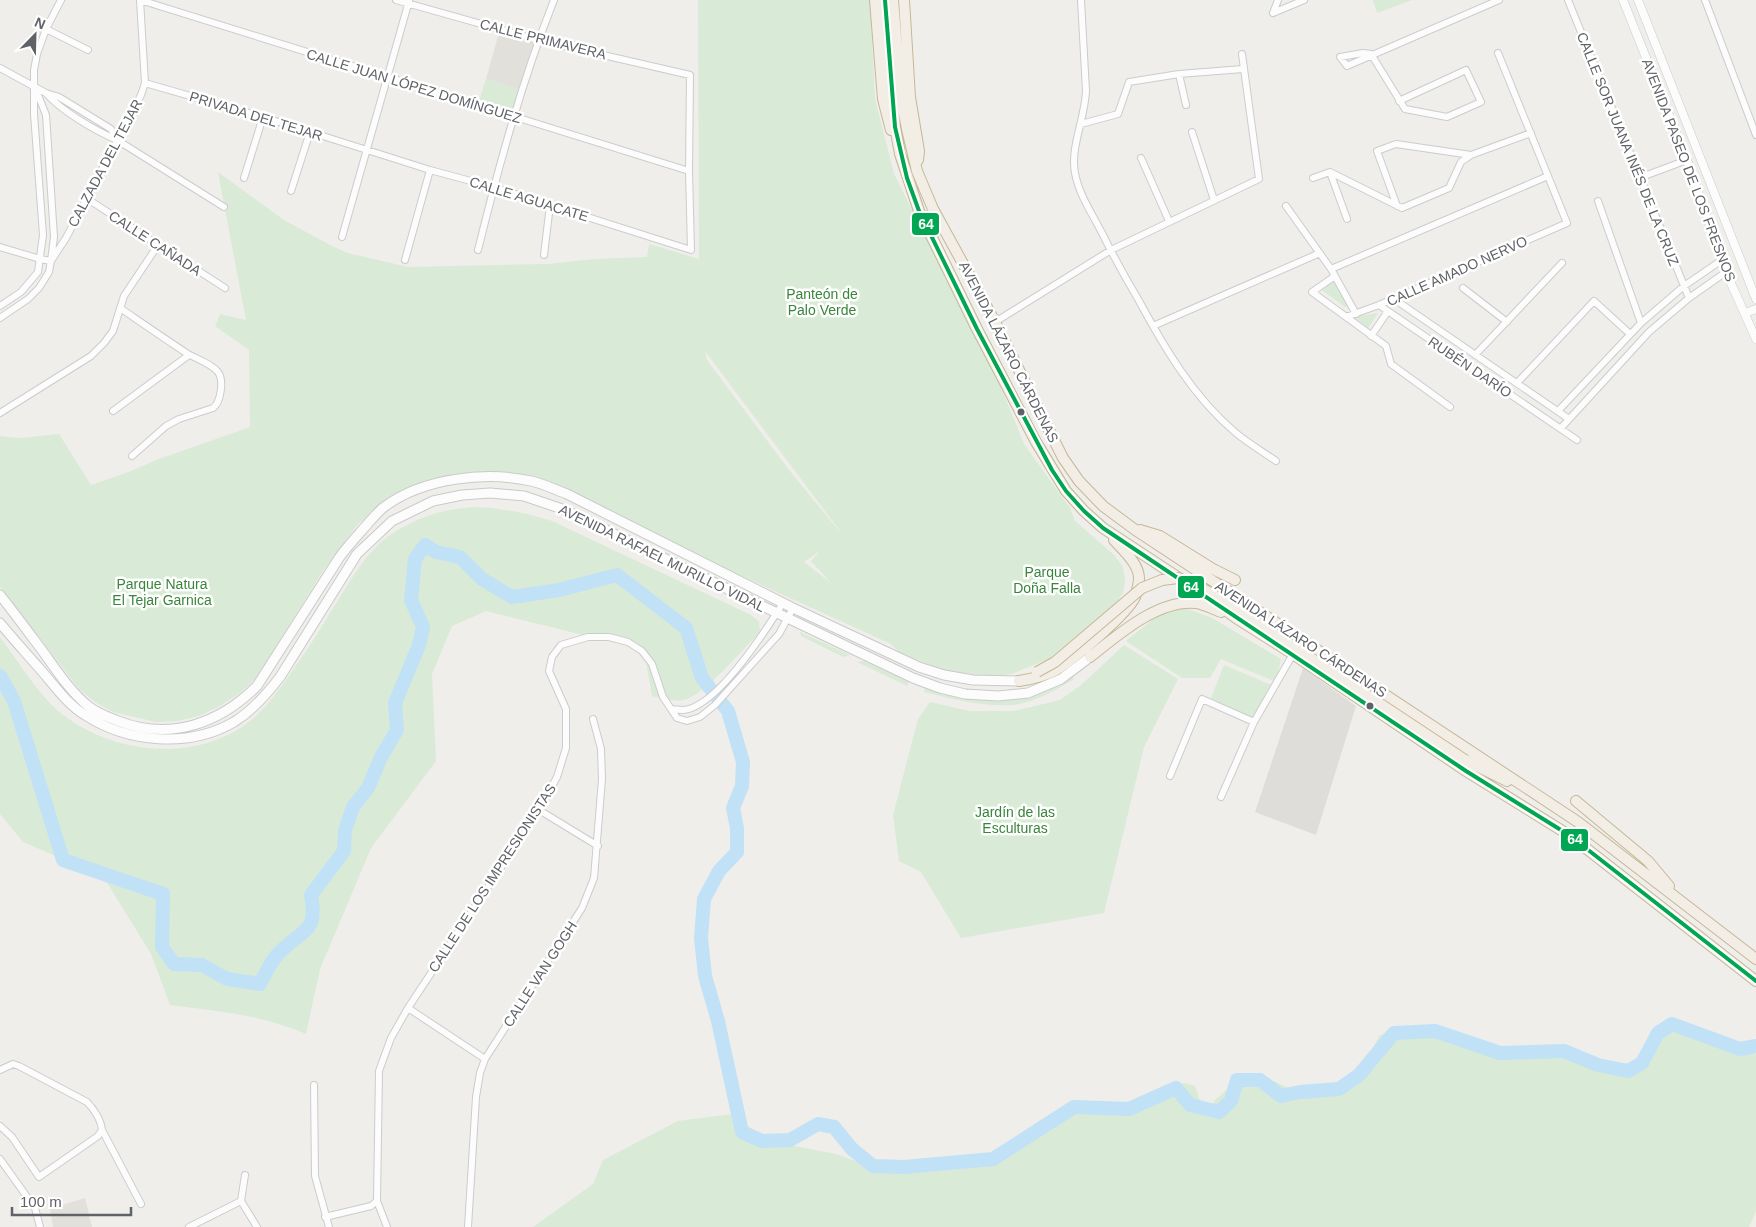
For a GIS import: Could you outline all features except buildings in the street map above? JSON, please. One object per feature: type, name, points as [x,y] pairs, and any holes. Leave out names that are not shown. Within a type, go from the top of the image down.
[{"type":"highway","points":[[874,0],[883,99],[892,136],[900,154]]},
{"type":"highway","name":"AVENIDA LÁZARO CÁRDENAS","points":[[885,0],[895,127],[900,154],[919,211],[977,329],[1036,442],[1066,490],[1084,511],[1103,528],[1236,618],[1466,770],[1569,834],[1756,981]]},
{"type":"highway","name":"AVENIDA LÁZARO CÁRDENAS","points":[[893,0],[901,98],[918,171],[933,209],[995,322],[1063,458],[1079,481],[1103,506],[1134,529],[1578,822],[1756,959]]},
{"type":"highway","points":[[904,0],[910,97],[919,151],[918,171]]},
{"type":"highway","points":[[1019,681],[1037,678],[1054,671],[1066,663],[1118,619],[1135,598],[1139,576],[1136,567],[1103,528]]},
{"type":"highway","points":[[1134,529],[1160,536],[1213,569],[1235,580]]},
{"type":"highway","points":[[1019,681],[1055,662],[1142,588],[1162,580],[1178,578],[1200,587],[1234,607],[1465,760],[1535,793]]},
{"type":"highway","points":[[1090,657],[1123,632],[1165,607],[1187,602],[1198,603],[1236,618]]},
{"type":"highway","points":[[1576,801],[1648,861],[1681,901]]},
{"type":"main road","name":"AVENIDA RAFAEL MURILLO VIDAL","points":[[0,594],[62,678],[89,707],[106,717],[149,729],[171,730],[190,727],[226,712],[243,700],[257,686],[352,540],[384,507],[406,495],[434,484],[464,478],[497,477],[541,484],[568,494],[793,608],[902,660],[930,671],[973,680],[1019,681]]},
{"type":"main road","name":"AVENIDA RAFAEL MURILLO VIDAL","points":[[0,623],[66,699],[84,715],[123,733],[171,739],[192,737],[233,722],[267,694],[280,677],[357,554],[392,521],[434,501],[462,495],[490,493],[524,496],[565,510],[921,681],[965,694],[998,696],[1028,693],[1060,679],[1090,657]]},
{"type":"street","points":[[0,306],[21,292],[38,272],[43,235],[34,114],[34,70],[37,54],[46,29],[61,0]]},
{"type":"street","name":"CALLE JUAN LÓPEZ DOMÍNGUEZ","points":[[140,0],[689,171]]},
{"type":"street","name":"CALZADA DEL TEJAR","points":[[51,261],[66,238],[141,95],[145,83],[140,0]]},
{"type":"street","name":"CALLE PRIMAVERA","points":[[396,0],[538,40],[690,75],[689,171]]},
{"type":"street","points":[[478,250],[493,187],[514,116],[538,40],[554,0]]},
{"type":"street","points":[[1081,0],[1086,91],[1073,162],[1079,187],[1153,326],[1187,380],[1237,434],[1276,461]]},
{"type":"street","points":[[1278,0],[1273,13],[1304,0]]},
{"type":"street","points":[[1399,101],[1466,70],[1481,102],[1447,117],[1405,109],[1399,101],[1371,54],[1499,0]]},
{"type":"street","name":"CALLE SOR JUANA INÉS DE LA CRUZ","points":[[1568,0],[1639,178],[1690,298]]},
{"type":"street","name":"AVENIDA PASEO DE LOS FRESNOS","points":[[1623,0],[1687,160],[1726,272],[1756,339]]},
{"type":"street","name":"AVENIDA PASEO DE LOS FRESNOS","points":[[1638,0],[1756,297]]},
{"type":"street","points":[[1705,0],[1756,135]]},
{"type":"street","points":[[342,237],[408,2]]},
{"type":"street","points":[[46,29],[88,50]]},
{"type":"street","points":[[995,322],[1111,250],[1259,179],[1242,54]]},
{"type":"street","points":[[1331,269],[1548,176],[1498,54]]},
{"type":"street","points":[[0,68],[46,93],[55,104],[107,136],[118,140],[224,207]]},
{"type":"street","points":[[1081,124],[1118,114],[1128,82],[1179,74],[1243,69]]},
{"type":"street","points":[[1179,74],[1186,105]]},
{"type":"street","name":"PRIVADA DEL TEJAR","points":[[145,83],[264,117],[366,150]]},
{"type":"street","points":[[0,318],[28,299],[39,288],[49,272],[51,261],[54,237],[46,115],[35,87]]},
{"type":"street","points":[[244,178],[264,117]]},
{"type":"street","points":[[291,191],[310,132]]},
{"type":"street","points":[[1192,132],[1214,200]]},
{"type":"street","points":[[1313,178],[1330,172],[1402,208],[1449,188],[1460,162],[1471,155],[1531,133]]},
{"type":"street","points":[[1396,206],[1378,152],[1396,144],[1471,155]]},
{"type":"street","name":"CALLE AGUACATE","points":[[366,150],[493,187],[691,250],[689,171]]},
{"type":"street","points":[[1142,158],[1169,221]]},
{"type":"street","points":[[1639,178],[1687,160]]},
{"type":"street","points":[[405,260],[430,170]]},
{"type":"street","points":[[1330,172],[1347,219]]},
{"type":"street","points":[[1693,178],[1706,173]]},
{"type":"street","name":"CALLE AMADO NERVO","points":[[1346,317],[1379,306],[1566,223],[1548,176]]},
{"type":"street","name":"CALLE CAÑADA","points":[[86,198],[225,288]]},
{"type":"street","points":[[1598,201],[1641,323]]},
{"type":"street","points":[[544,255],[550,205]]},
{"type":"street","points":[[1286,206],[1336,276],[1356,314]]},
{"type":"street","points":[[0,412],[91,356],[104,344],[113,330],[124,296],[158,245]]},
{"type":"street","points":[[0,247],[51,261]]},
{"type":"street","points":[[1153,326],[1320,253]]},
{"type":"street","points":[[1558,412],[1641,323],[1684,286],[1722,260]]},
{"type":"street","points":[[1475,355],[1562,263]]},
{"type":"street","points":[[1561,428],[1649,332],[1690,298],[1726,272]]},
{"type":"street","points":[[1336,276],[1312,292],[1386,346],[1390,364],[1450,407]]},
{"type":"street","points":[[1463,288],[1507,322]]},
{"type":"street","points":[[1740,302],[1756,297]]},
{"type":"street","name":"RUBÉN DARÍO","points":[[1394,299],[1569,419]]},
{"type":"street","points":[[1517,384],[1594,301],[1630,334]]},
{"type":"street","name":"RUBÉN DARÍO","points":[[1379,306],[1577,440]]},
{"type":"street","points":[[120,308],[189,355],[219,372],[221,378],[220,400],[217,405],[179,419],[166,426],[132,456]]},
{"type":"street","points":[[1745,313],[1756,309]]},
{"type":"street","points":[[1372,336],[1388,311]]},
{"type":"street","points":[[113,411],[189,355]]},
{"type":"street","points":[[671,709],[684,710],[708,699],[758,643],[783,603]]},
{"type":"street","points":[[671,709],[677,718],[687,721],[700,717],[716,705],[779,634],[793,608]]},
{"type":"street","name":"CALLE DE LOS IMPRESIONISTAS","points":[[387,1227],[377,1201],[379,1071],[391,1038],[408,1008],[539,810],[557,777],[566,748],[566,709],[549,672],[552,656],[561,644],[588,637],[609,637],[628,642],[642,651],[652,664],[663,697],[671,709]]},
{"type":"street","points":[[758,643],[765,650]]},
{"type":"street","points":[[1221,797],[1254,722],[1293,654]]},
{"type":"street","points":[[1170,776],[1202,699],[1254,722]]},
{"type":"street","name":"CALLE VAN GOGH","points":[[468,1227],[476,1097],[480,1073],[485,1059],[582,908],[594,878],[602,779],[601,749],[593,719]]},
{"type":"street","points":[[539,810],[598,846]]},
{"type":"street","points":[[408,1008],[485,1059]]},
{"type":"street","points":[[0,1070],[13,1064],[79,1096],[92,1107],[141,1204]]},
{"type":"street","points":[[314,1085],[315,1176],[329,1227]]},
{"type":"street","points":[[0,1126],[12,1137],[39,1177],[98,1136],[102,1130]]},
{"type":"street","points":[[0,1159],[35,1208],[40,1227]]},
{"type":"street","points":[[245,1175],[241,1201],[256,1227]]},
{"type":"street","points":[[189,1227],[241,1201]]},
{"type":"street","points":[[325,1216],[371,1206],[377,1201]]},
{"type":"shaded area","points":[[500,29],[541,40],[524,91],[486,79]]},
{"type":"shaded area","points":[[1303,668],[1356,706],[1316,835],[1255,812]]},
{"type":"shaded area","points":[[85,1198],[92,1227],[53,1227],[50,1209]]},
{"type":"green space","points":[[698,0],[870,0],[875,99],[894,174],[998,380],[1024,444],[1070,508],[1075,521],[1114,555],[1123,567],[1125,581],[1123,593],[1116,603],[1049,659],[1011,674],[994,676],[944,671],[899,652],[891,644],[529,479],[444,479],[378,509],[358,524],[323,571],[258,676],[240,693],[220,706],[199,716],[177,721],[156,722],[113,712],[95,702],[79,689],[0,587],[0,436],[20,438],[59,434],[91,485],[250,427],[249,350],[215,326],[220,314],[246,320],[218,172],[284,220],[332,246],[348,253],[408,267],[548,264],[595,259],[647,257],[649,244],[699,259]],"holes":[[[705,351],[840,531],[840,532],[789,470],[707,360]],[[821,550],[811,561],[831,583],[804,562]]]},
{"type":"green space","points":[[1373,0],[1412,0],[1377,13]]},
{"type":"green space","points":[[486,79],[524,91],[518,112],[479,101]]},
{"type":"green space","points":[[1334,279],[1350,305],[1345,307],[1319,288]]},
{"type":"green space","points":[[1378,313],[1368,328],[1354,317]]},
{"type":"green space","points":[[475,507],[514,511],[552,521],[751,615],[759,622],[760,632],[723,671],[701,690],[691,697],[675,701],[652,696],[644,650],[486,611],[452,626],[432,674],[436,761],[371,848],[320,969],[306,1034],[257,1018],[170,1005],[151,954],[103,876],[23,842],[0,814],[0,637],[29,678],[53,707],[86,730],[113,741],[141,747],[170,749],[198,745],[225,736],[249,722],[270,701],[309,647],[368,555],[381,542],[405,526],[423,518],[445,511]]},
{"type":"green space","points":[[1180,606],[1212,618],[1281,659],[1276,682],[1221,659],[1210,678],[1182,678],[1126,641],[1156,617]]},
{"type":"green space","points":[[800,632],[850,655],[843,657],[801,636]]},
{"type":"green space","name":"Jardín de las Esculturas","points":[[1124,645],[1178,679],[1144,747],[1104,913],[961,938],[921,872],[899,861],[893,815],[918,719],[930,702],[970,711],[1014,711],[1060,700],[1080,686]]},
{"type":"green space","points":[[864,661],[909,682],[907,686],[857,662]]},
{"type":"green space","points":[[1224,665],[1271,685],[1252,718],[1211,698]]},
{"type":"green space","points":[[1072,677],[1074,679],[1044,695],[1028,702],[1012,705],[979,704],[924,692],[925,688],[979,700],[1020,699],[1049,689]]},
{"type":"green space","points":[[1665,1030],[1702,1033],[1756,1054],[1756,1211],[1749,1227],[533,1227],[593,1184],[603,1160],[678,1121],[733,1114],[764,1144],[785,1144],[836,1154],[877,1169],[908,1168],[934,1159],[989,1162],[1012,1149],[1040,1120],[1062,1117],[1078,1104],[1107,1102],[1143,1107],[1160,1094],[1184,1083],[1195,1086],[1202,1107],[1210,1111],[1215,1100],[1231,1086],[1249,1079],[1273,1081],[1289,1088],[1343,1088],[1360,1075],[1379,1036],[1390,1031],[1431,1031],[1480,1046],[1524,1053],[1547,1050],[1575,1051],[1610,1063],[1634,1064],[1646,1047]]},
{"type":"waterway","points":[[0,676],[14,701],[63,860],[163,894],[162,947],[174,964],[202,965],[227,979],[260,984],[269,966],[278,954],[307,929],[311,923],[313,907],[311,895],[344,851],[345,830],[353,807],[368,788],[381,757],[397,730],[395,703],[419,645],[423,627],[411,600],[415,559],[425,545],[436,552],[460,557],[482,579],[512,597],[559,590],[617,575],[686,628],[702,678],[728,711],[743,762],[742,786],[733,808],[737,828],[737,852],[719,871],[704,899],[701,938],[705,976],[718,1021],[742,1132],[762,1141],[790,1140],[818,1124],[834,1127],[852,1149],[873,1166],[904,1167],[993,1159],[1074,1107],[1129,1109],[1176,1088],[1190,1105],[1219,1112],[1231,1101],[1237,1080],[1260,1080],[1281,1096],[1300,1092],[1339,1089],[1359,1075],[1394,1033],[1435,1031],[1500,1053],[1564,1051],[1598,1065],[1628,1071],[1642,1063],[1658,1033],[1672,1024],[1740,1049],[1756,1046]]},
{"type":"transit line","name":"64","points":[[885,0],[895,127],[907,178],[919,211],[977,329],[1052,470],[1066,491],[1103,528],[1466,771],[1569,835],[1756,981]]},
{"type":"park label","name":"Panteón de Palo Verde","points":[[822,302]]},
{"type":"park label","name":"Parque Doña Falla","points":[[1047,580]]},
{"type":"park label","name":"Parque Natura El Tejar Garnica","points":[[162,592]]}]
